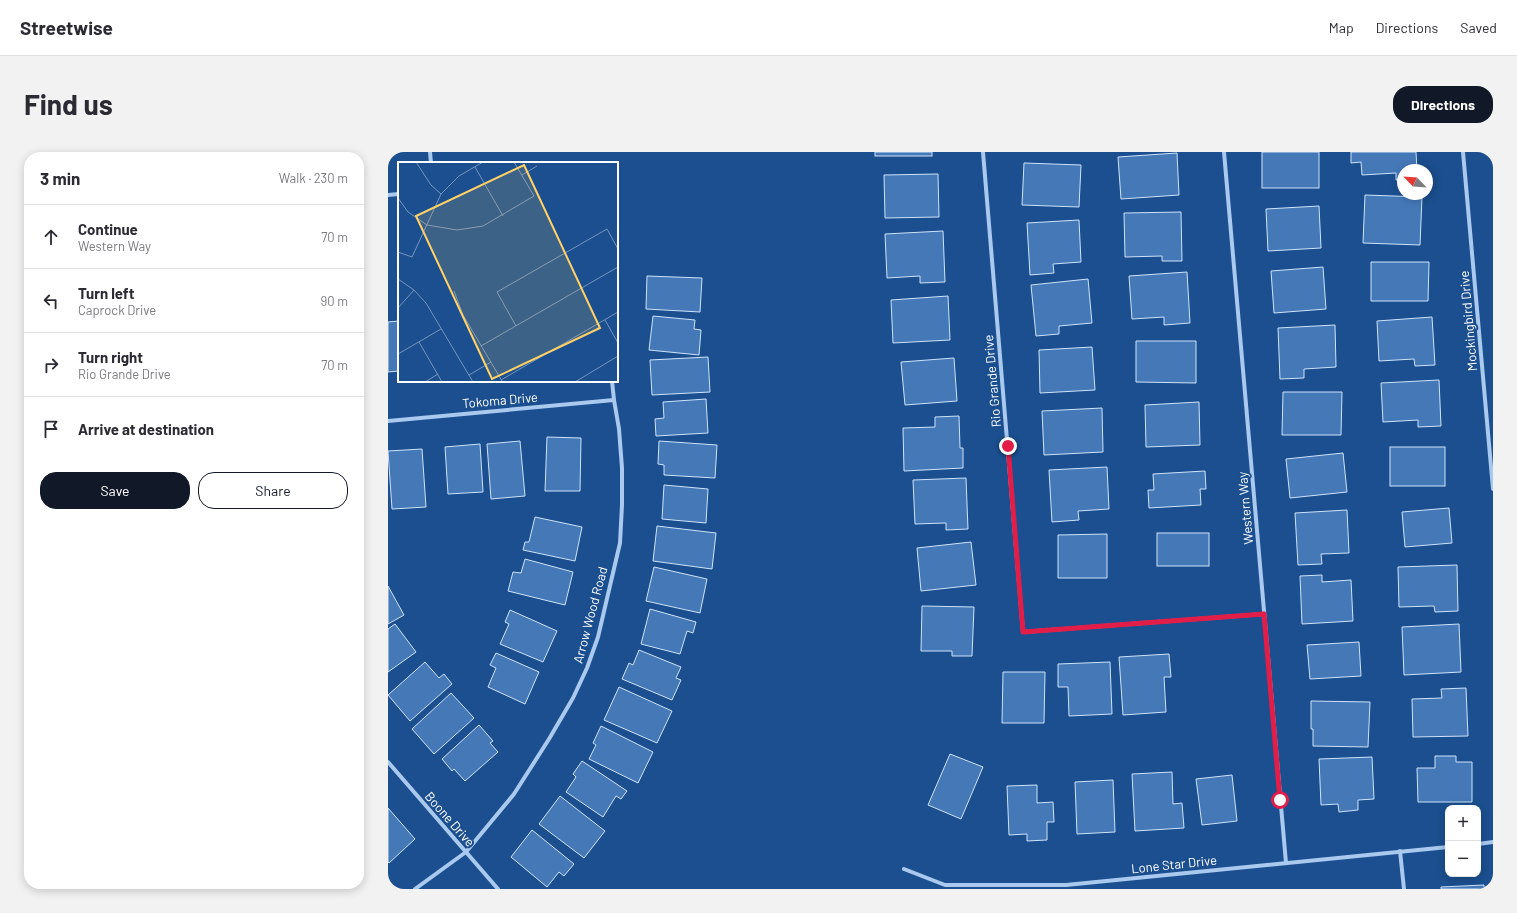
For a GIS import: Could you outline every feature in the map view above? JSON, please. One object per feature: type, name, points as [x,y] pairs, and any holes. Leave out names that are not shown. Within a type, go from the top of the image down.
[{"type":"street","points":[[430,152],[431,162]]},
{"type":"street","name":"Rio Grande Drive","points":[[983,152],[1023,632],[1264,614]]},
{"type":"street","name":"Western Way","points":[[1224,152],[1286,863]]},
{"type":"street","name":"Mockingbird Drive","points":[[1463,152],[1493,488]]},
{"type":"street","points":[[388,196],[398,194]]},
{"type":"street","name":"Arrow Wood Road","points":[[414,889],[466,852],[514,794],[573,698],[584,674],[598,637],[620,543],[622,468],[620,429],[612,382]]},
{"type":"street","name":"Tokoma Drive","points":[[388,421],[614,400]]},
{"type":"street","name":"Boone Drive","points":[[388,762],[498,889]]},
{"type":"street","points":[[1481,844],[1493,842]]},
{"type":"street","name":"Lone Star Drive","points":[[904,869],[945,885],[1066,885],[1445,847]]},
{"type":"street","points":[[1400,851],[1404,889]]},
{"type":"building","points":[[875,152],[932,152],[932,156],[875,156]]},
{"type":"building","points":[[1262,152],[1319,152],[1319,188],[1262,188]]},
{"type":"building","points":[[1351,152],[1416,152],[1417,164],[1397,164],[1397,180],[1396,173],[1362,175],[1361,162],[1351,163]]},
{"type":"building","points":[[1177,153],[1179,195],[1121,199],[1118,157]]},
{"type":"building","points":[[1024,163],[1081,165],[1079,207],[1022,205]]},
{"type":"building","points":[[938,174],[939,217],[885,218],[884,175]]},
{"type":"building","points":[[1365,195],[1397,196],[1397,200],[1422,200],[1420,245],[1363,243]]},
{"type":"building","points":[[1319,206],[1321,248],[1268,251],[1266,209]]},
{"type":"building","points":[[1181,212],[1182,261],[1162,261],[1162,256],[1125,257],[1124,213]]},
{"type":"building","points":[[1079,220],[1081,262],[1053,264],[1054,273],[1030,275],[1027,223]]},
{"type":"building","points":[[943,231],[945,282],[920,283],[920,276],[887,278],[885,234]]},
{"type":"building","points":[[1371,262],[1429,262],[1428,301],[1371,301]]},
{"type":"building","points":[[1323,267],[1326,309],[1274,313],[1271,271]]},
{"type":"building","points":[[1187,272],[1190,323],[1164,325],[1164,317],[1132,319],[1129,276]]},
{"type":"building","points":[[647,276],[702,278],[700,312],[646,309]]},
{"type":"building","points":[[1088,279],[1092,323],[1059,326],[1059,334],[1036,336],[1031,285]]},
{"type":"building","points":[[948,296],[950,340],[893,343],[891,300]]},
{"type":"building","points":[[653,316],[695,320],[694,329],[701,330],[699,355],[649,350]]},
{"type":"building","points":[[1432,317],[1435,365],[1415,366],[1414,359],[1379,361],[1377,321]]},
{"type":"building","points":[[398,321],[398,371],[388,372],[388,322]]},
{"type":"building","points":[[1335,325],[1336,367],[1304,369],[1304,378],[1280,379],[1278,328]]},
{"type":"building","points":[[1136,341],[1196,341],[1196,383],[1136,382]]},
{"type":"building","points":[[1092,347],[1095,390],[1040,393],[1039,350]]},
{"type":"building","points":[[708,357],[710,392],[652,395],[650,360]]},
{"type":"building","points":[[954,358],[957,401],[905,405],[901,362]]},
{"type":"building","points":[[1439,380],[1441,426],[1418,427],[1418,420],[1383,422],[1381,383]]},
{"type":"building","points":[[1283,392],[1342,392],[1341,435],[1282,435]]},
{"type":"building","points":[[706,399],[708,433],[656,436],[655,419],[664,418],[663,402]]},
{"type":"building","points":[[1199,402],[1200,445],[1146,447],[1145,405]]},
{"type":"building","points":[[1102,408],[1103,452],[1044,455],[1042,411]]},
{"type":"building","points":[[959,416],[960,448],[963,448],[963,468],[904,471],[903,428],[935,427],[935,417]]},
{"type":"building","points":[[547,437],[581,438],[580,491],[545,491]]},
{"type":"building","points":[[520,441],[525,496],[491,499],[487,444]]},
{"type":"building","points":[[659,441],[717,445],[715,478],[664,475],[664,465],[658,464]]},
{"type":"building","points":[[480,444],[483,492],[448,494],[445,447]]},
{"type":"building","points":[[1390,447],[1445,447],[1445,486],[1390,486]]},
{"type":"building","points":[[422,449],[426,507],[392,509],[388,451]]},
{"type":"building","points":[[1343,453],[1347,492],[1290,498],[1286,459]]},
{"type":"building","points":[[1107,467],[1109,509],[1078,511],[1079,520],[1052,522],[1049,470]]},
{"type":"building","points":[[1205,471],[1206,489],[1200,489],[1201,505],[1149,508],[1148,490],[1154,490],[1153,474]]},
{"type":"building","points":[[966,478],[968,529],[946,530],[946,523],[915,524],[913,480]]},
{"type":"building","points":[[664,485],[708,489],[706,523],[662,519]]},
{"type":"building","points":[[1449,508],[1452,543],[1405,547],[1402,512]]},
{"type":"building","points":[[1347,510],[1349,553],[1321,554],[1322,564],[1298,565],[1295,513]]},
{"type":"building","points":[[535,517],[582,527],[575,561],[523,550],[525,542],[529,542]]},
{"type":"building","points":[[657,526],[716,533],[712,569],[653,561]]},
{"type":"building","points":[[1157,533],[1209,533],[1209,566],[1157,566]]},
{"type":"building","points":[[1107,534],[1107,578],[1058,578],[1058,535]]},
{"type":"building","points":[[971,542],[976,585],[921,591],[917,548]]},
{"type":"building","points":[[525,559],[573,572],[565,605],[508,591],[513,572],[521,573]]},
{"type":"building","points":[[1457,565],[1458,611],[1435,612],[1434,606],[1399,607],[1398,567]]},
{"type":"building","points":[[654,567],[707,579],[700,613],[646,601]]},
{"type":"building","points":[[1322,575],[1322,582],[1351,580],[1353,621],[1302,624],[1300,576]]},
{"type":"building","points":[[388,586],[404,615],[388,624]]},
{"type":"building","points":[[922,606],[974,607],[972,656],[952,656],[952,651],[921,651]]},
{"type":"building","points":[[650,609],[696,622],[693,633],[687,631],[680,654],[641,644]]},
{"type":"building","points":[[510,610],[557,631],[543,662],[500,644],[509,624],[505,622]]},
{"type":"building","points":[[395,624],[416,652],[388,672],[388,629]]},
{"type":"building","points":[[1459,624],[1461,672],[1404,675],[1402,627]]},
{"type":"building","points":[[1359,642],[1361,676],[1310,679],[1307,645]]},
{"type":"building","points":[[639,650],[681,667],[676,678],[681,680],[672,700],[622,679],[629,663],[633,665]]},
{"type":"building","points":[[496,653],[539,672],[525,704],[488,687],[496,668],[490,665]]},
{"type":"building","points":[[1169,654],[1171,677],[1164,677],[1166,712],[1123,715],[1119,657]]},
{"type":"building","points":[[425,662],[439,678],[444,674],[452,684],[410,721],[388,695]]},
{"type":"building","points":[[1110,662],[1112,714],[1069,716],[1068,687],[1058,687],[1058,664]]},
{"type":"building","points":[[1003,672],[1045,672],[1044,723],[1002,723]]},
{"type":"building","points":[[619,687],[672,711],[657,743],[604,720]]},
{"type":"building","points":[[1466,688],[1468,736],[1413,737],[1412,699],[1442,698],[1441,689]]},
{"type":"building","points":[[451,693],[474,718],[434,754],[412,729]]},
{"type":"building","points":[[1311,701],[1370,702],[1368,747],[1313,746],[1313,729],[1311,729]]},
{"type":"building","points":[[479,725],[493,741],[490,743],[498,752],[465,781],[454,769],[452,771],[442,759]]},
{"type":"building","points":[[601,726],[653,752],[638,783],[589,759],[596,745],[593,743]]},
{"type":"building","points":[[950,754],[983,767],[961,819],[928,805]]},
{"type":"building","points":[[1435,756],[1456,756],[1456,762],[1472,762],[1472,802],[1418,802],[1417,768],[1435,768]]},
{"type":"building","points":[[1372,757],[1374,799],[1358,800],[1358,810],[1339,812],[1338,804],[1321,805],[1319,759]]},
{"type":"building","points":[[582,761],[627,791],[621,799],[616,796],[603,817],[566,792],[576,777],[573,774]]},
{"type":"building","points":[[1172,772],[1173,804],[1182,803],[1184,828],[1135,831],[1132,774]]},
{"type":"building","points":[[1232,775],[1237,821],[1202,825],[1196,779]]},
{"type":"building","points":[[1113,780],[1115,832],[1077,834],[1075,782]]},
{"type":"building","points":[[1037,785],[1037,803],[1053,802],[1054,822],[1047,822],[1047,840],[1027,841],[1027,834],[1009,835],[1007,786]]},
{"type":"building","points":[[560,796],[605,831],[584,858],[539,824]]},
{"type":"building","points":[[388,808],[415,839],[389,863],[388,862]]},
{"type":"building","points":[[532,830],[574,864],[564,876],[559,872],[547,887],[511,857]]},
{"type":"building","points":[[1484,885],[1484,889],[1441,889],[1441,887]]},
{"type":"route","points":[[1008,446],[1023,632],[1264,614],[1280,800]]}]
